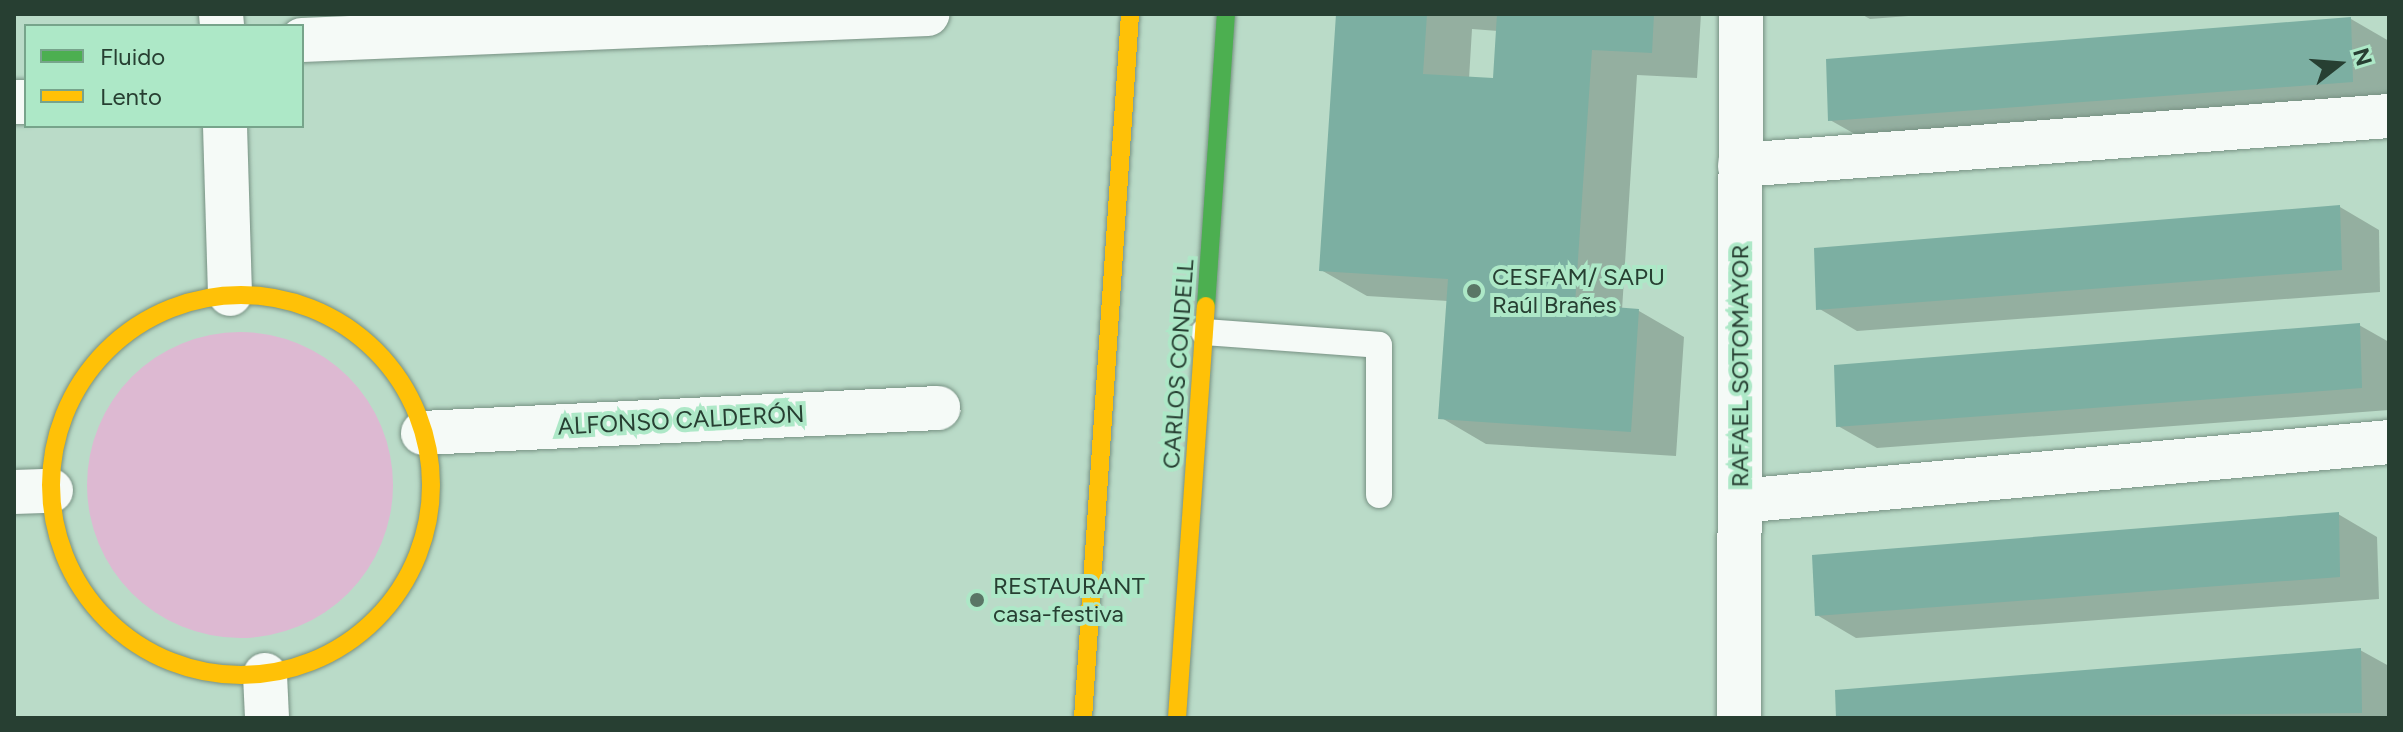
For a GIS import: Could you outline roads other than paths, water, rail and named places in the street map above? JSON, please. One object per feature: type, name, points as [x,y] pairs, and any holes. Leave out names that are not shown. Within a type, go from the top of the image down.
[{"type":"street","points":[[304,40],[927,14]]},
{"type":"street","points":[[1083,718],[1130,14]]},
{"type":"street","name":"CARLOS CONDELL","points":[[1177,718],[1226,14]]},
{"type":"street","name":"RAFAEL SOTOMAYOR","points":[[1739,718],[1741,14]]},
{"type":"street","points":[[1740,165],[2389,116]]},
{"type":"street","points":[[225,128],[230,294]]},
{"type":"street","points":[[230,294],[302,305],[366,341],[411,399],[423,433],[429,515],[400,591],[341,648],[265,675],[187,667],[117,630],[70,567],[32,491],[63,418],[100,356],[160,312],[230,294]]},
{"type":"street","name":"ALFONSO CALDERÓN","points":[[423,433],[938,408]]},
{"type":"street","points":[[1740,501],[2389,442]]},
{"type":"street","points":[[265,675],[267,718]]},
{"type":"lane","points":[[1204,332],[1379,345],[1379,495]]},
{"type":"place","name":"CESFAM/ SAPU Raúl Brañes","points":[[1474,291]]},
{"type":"place","name":"RESTAURANT casa-festiva","points":[[977,600]]}]
